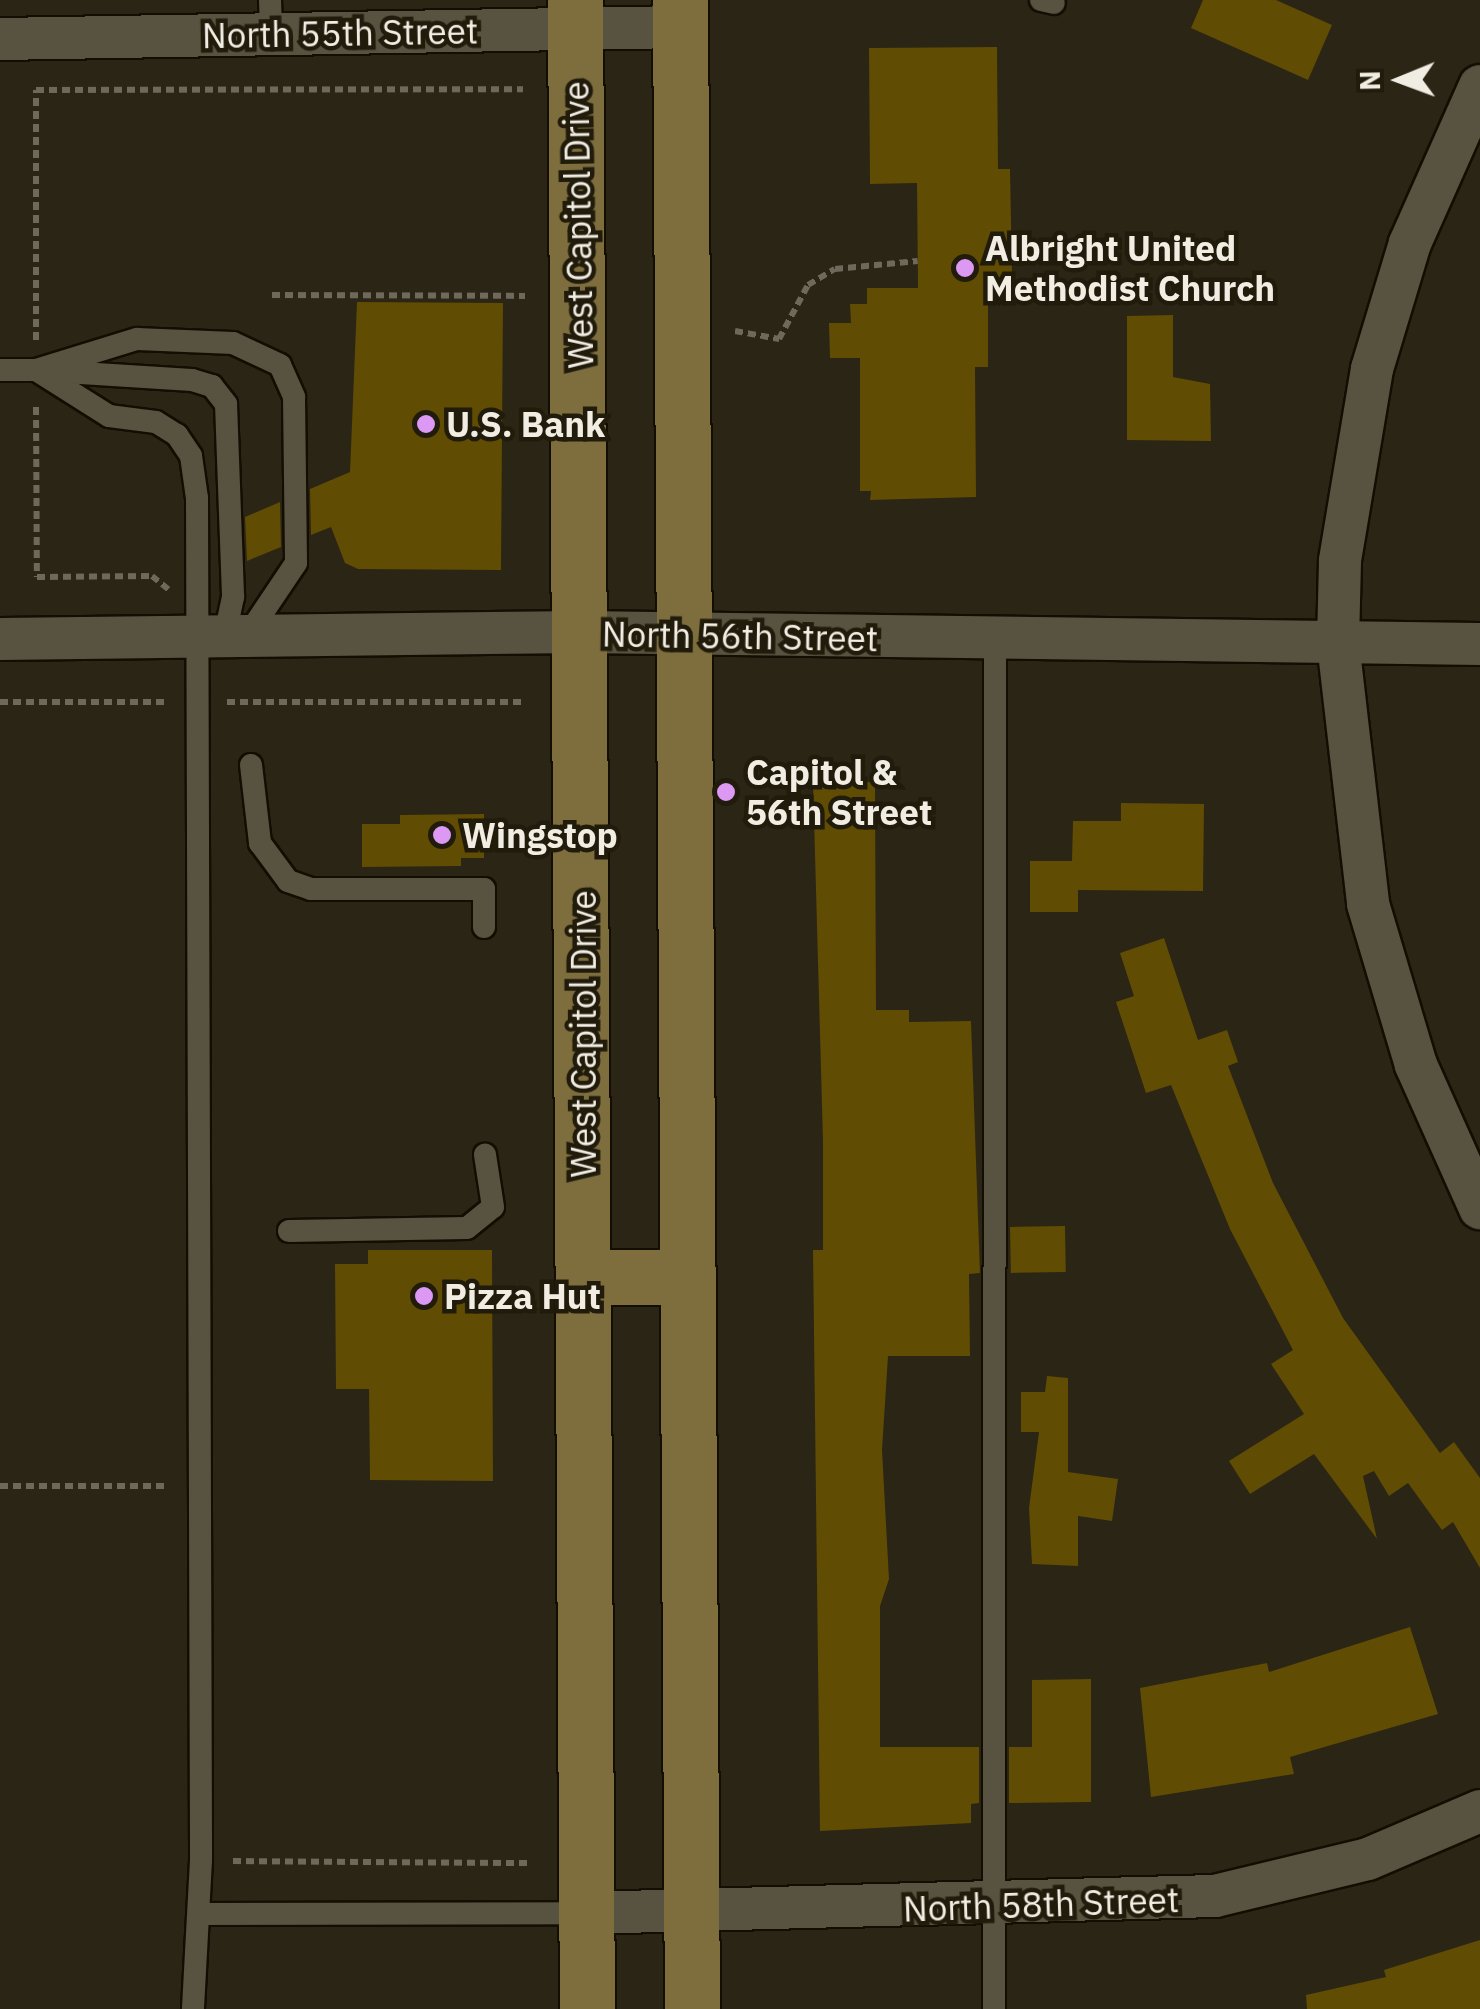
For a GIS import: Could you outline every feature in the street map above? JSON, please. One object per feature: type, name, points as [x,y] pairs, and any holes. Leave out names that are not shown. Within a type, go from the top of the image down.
[{"type":"main road","points":[[679,14],[692,2009]]},
{"type":"main road","name":"West Capitol Drive","points":[[575,15],[588,2009]]},
{"type":"main road","points":[[584,1277],[688,1278]]},
{"type":"street","name":"North 55th Street","points":[[0,39],[270,17],[679,14]]},
{"type":"street","points":[[1480,86],[1410,244],[1372,369],[1340,561],[1338,643],[1368,904],[1416,1066],[1480,1208]]},
{"type":"street","name":"North 56th Street","points":[[0,638],[582,632],[685,637],[1480,644]]},
{"type":"street","name":"North 58th Street","points":[[586,1913],[1128,1904],[1294,1880],[1480,1810]]},
{"type":"lane","points":[[36,370],[138,339],[233,343],[280,365],[294,397],[296,563],[224,636]]},
{"type":"lane","points":[[0,370],[192,380],[212,386],[226,404],[233,597],[224,636],[200,702],[201,1860],[192,2009]]},
{"type":"lane","points":[[36,370],[109,416],[156,422],[191,456],[224,636]]},
{"type":"lane","points":[[994,640],[994,2009]]},
{"type":"lane","points":[[251,765],[260,844],[288,881],[310,890],[484,889],[484,927]]},
{"type":"lane","points":[[289,1231],[467,1228],[493,1207],[485,1155]]},
{"type":"lane","points":[[200,1914],[586,1913]]},
{"type":"path","points":[[158,588],[152,576],[37,577],[36,90],[522,89]]},
{"type":"path","points":[[735,331],[779,338],[808,285],[835,269],[918,261]]},
{"type":"path","points":[[272,295],[525,296]]},
{"type":"path","points":[[0,702],[526,702]]},
{"type":"path","points":[[0,1486],[200,1486]]},
{"type":"path","points":[[201,1860],[531,1863]]},
{"type":"building","points":[[1203,0],[1276,0],[1332,25],[1308,80],[1191,28]]},
{"type":"building","name":"Albright United Methodist Church","points":[[997,47],[998,169],[1010,169],[1012,275],[988,282],[988,367],[975,367],[976,497],[870,500],[871,491],[860,491],[860,358],[830,358],[829,323],[851,323],[850,304],[867,304],[867,288],[918,288],[917,183],[870,184],[869,48]]},
{"type":"building","name":"U.S. Bank","points":[[357,302],[503,303],[501,570],[358,569],[345,563],[331,527],[311,535],[310,489],[350,472]]},
{"type":"building","points":[[1173,315],[1173,377],[1210,384],[1211,441],[1127,440],[1127,316]]},
{"type":"building","points":[[280,502],[281,547],[247,561],[245,517]]},
{"type":"building","points":[[813,782],[875,782],[876,1010],[909,1010],[909,1022],[971,1021],[980,1273],[969,1274],[970,1356],[888,1356],[882,1450],[889,1579],[880,1606],[880,1747],[979,1747],[979,1803],[971,1804],[971,1823],[820,1831],[813,1250],[823,1250],[823,1142]]},
{"type":"building","points":[[1121,803],[1204,804],[1203,891],[1078,890],[1078,912],[1030,912],[1030,861],[1072,861],[1073,821],[1121,821]]},
{"type":"building","points":[[484,814],[484,858],[461,858],[461,866],[362,867],[362,824],[400,824],[400,815]]},
{"type":"building","points":[[1164,938],[1198,1040],[1227,1030],[1238,1062],[1228,1066],[1273,1183],[1343,1318],[1440,1453],[1454,1442],[1480,1478],[1480,1568],[1453,1522],[1442,1530],[1408,1483],[1389,1496],[1374,1471],[1363,1476],[1377,1539],[1314,1454],[1250,1494],[1229,1461],[1304,1414],[1271,1364],[1293,1350],[1230,1229],[1171,1085],[1146,1093],[1116,1002],[1134,996],[1120,953]]},
{"type":"building","points":[[1065,1226],[1066,1272],[1011,1273],[1010,1227]]},
{"type":"building","points":[[368,1250],[492,1250],[493,1481],[370,1480],[369,1389],[336,1389],[335,1264],[368,1264]]},
{"type":"building","points":[[1047,1376],[1068,1378],[1068,1472],[1118,1479],[1112,1521],[1078,1516],[1078,1566],[1032,1564],[1029,1508],[1039,1432],[1021,1432],[1021,1392],[1045,1392]]},
{"type":"building","points":[[1410,1627],[1438,1714],[1290,1757],[1294,1774],[1151,1797],[1140,1688],[1267,1663],[1269,1672]]},
{"type":"building","points":[[1091,1679],[1091,1802],[1009,1803],[1009,1747],[1032,1747],[1032,1680]]},
{"type":"building","points":[[1480,1940],[1480,2009],[1307,2009],[1306,1995],[1386,1977],[1384,1970]]},
{"type":"place","name":"Albright United Methodist Church","points":[[965,268]]},
{"type":"place","name":"U.S. Bank","points":[[426,424]]},
{"type":"place","name":"Capitol & 56th Street","points":[[726,792]]},
{"type":"place","name":"Wingstop","points":[[442,835]]},
{"type":"place","name":"Pizza Hut","points":[[424,1296]]}]
